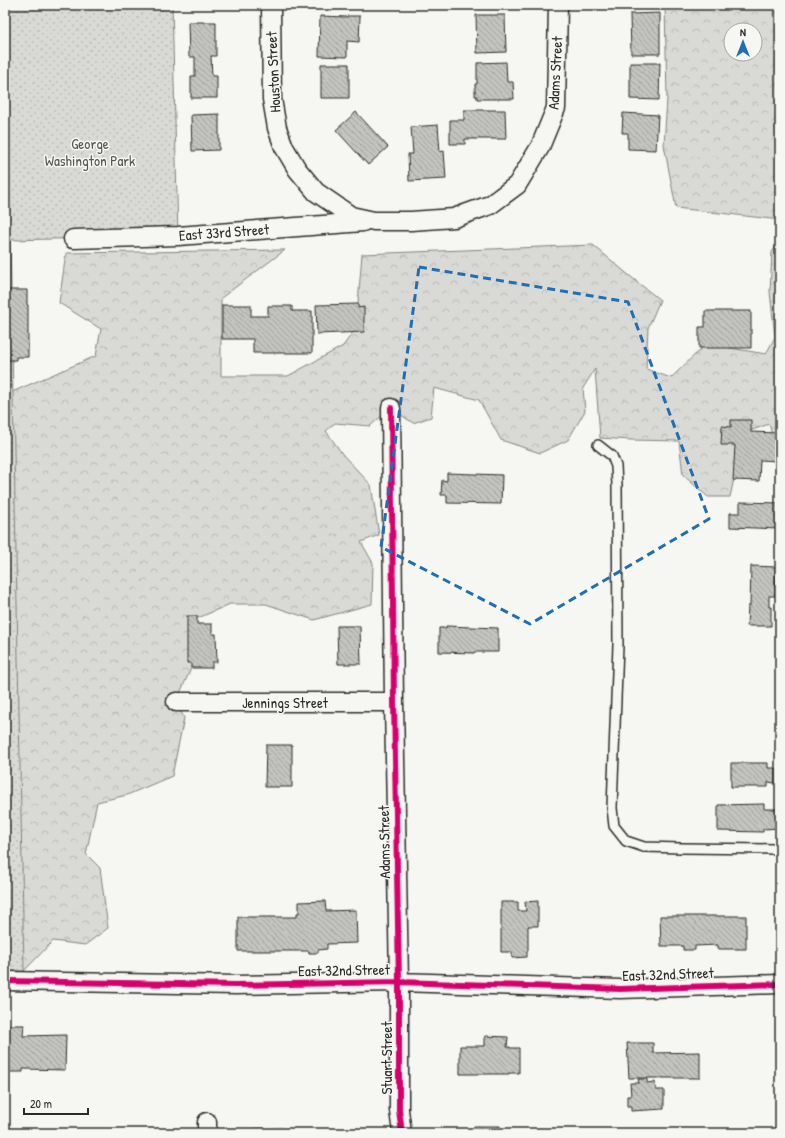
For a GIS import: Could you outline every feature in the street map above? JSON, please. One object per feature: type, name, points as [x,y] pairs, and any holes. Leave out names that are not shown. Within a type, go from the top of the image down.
[{"type":"street","name":"Houston Street","points":[[271,5],[272,99],[277,128],[284,147],[297,169],[316,192],[352,216],[374,221],[411,221]]},
{"type":"street","name":"Adams Street","points":[[411,221],[454,218],[490,205],[517,185],[540,147],[556,108],[558,5]]},
{"type":"street","name":"East 33rd Street","points":[[73,239],[178,236],[374,221]]},
{"type":"street","name":"Adams Street","points":[[391,408],[399,982]]},
{"type":"street","name":"Jennings Street","points":[[176,702],[394,702]]},
{"type":"street","name":"East 32nd Street","points":[[5,981],[236,985],[399,982],[620,989],[780,984]]},
{"type":"street","name":"Stuart Street","points":[[399,982],[399,1110],[402,1133]]},
{"type":"lane","points":[[598,446],[612,456],[616,466],[617,485],[618,645],[612,808],[614,826],[626,841],[644,847],[780,849]]},
{"type":"highlighted area","points":[[419,267],[628,302],[709,519],[530,624],[381,547]]},
{"type":"green space","name":"George Washington Park","points":[[5,5],[172,5],[178,236],[10,240],[24,971],[5,971]]},
{"type":"green space","points":[[665,5],[780,5],[780,220],[676,208],[664,145],[667,99]]},
{"type":"green space","points":[[780,241],[780,461],[769,424],[744,433],[730,497],[708,497],[683,475],[679,441],[600,438],[595,369],[583,388],[585,411],[568,440],[540,453],[501,440],[479,400],[434,388],[431,417],[413,423],[391,408],[370,426],[335,423],[326,431],[343,455],[371,485],[379,535],[361,542],[373,563],[372,604],[314,620],[266,604],[230,604],[196,619],[193,664],[176,702],[184,718],[172,776],[127,795],[97,802],[86,854],[100,868],[108,928],[85,945],[53,941],[24,971],[5,971],[5,395],[96,356],[101,329],[59,303],[66,253],[285,250],[221,298],[221,376],[288,376],[343,346],[356,328],[362,254],[593,245],[660,300],[648,328],[646,369],[671,378],[706,344],[766,354],[775,337],[770,292],[772,252]]},
{"type":"building","points":[[504,5],[504,7],[473,6]]},
{"type":"building","points":[[660,13],[660,54],[631,54],[630,14]]},
{"type":"building","points":[[476,15],[505,15],[506,52],[477,53]]},
{"type":"building","points":[[320,16],[360,16],[359,42],[347,41],[347,57],[319,56]]},
{"type":"building","points":[[188,22],[216,22],[216,56],[211,56],[212,76],[217,76],[217,98],[191,98],[191,76],[195,76],[195,57],[189,57]]},
{"type":"building","points":[[506,62],[507,82],[513,82],[514,99],[477,99],[477,96],[475,96],[475,84],[477,84],[477,63]]},
{"type":"building","points":[[630,63],[660,63],[659,100],[630,99]]},
{"type":"building","points":[[321,64],[349,64],[349,98],[321,98]]},
{"type":"building","points":[[464,110],[505,110],[506,139],[465,139],[465,144],[450,144],[450,120],[464,120]]},
{"type":"building","points":[[356,112],[388,147],[368,165],[336,130]]},
{"type":"building","points":[[623,113],[658,115],[656,150],[628,149],[628,133],[622,133]]},
{"type":"building","points":[[219,114],[219,150],[192,151],[191,115]]},
{"type":"building","points":[[438,125],[440,152],[444,151],[446,179],[409,181],[408,154],[413,154],[411,127]]},
{"type":"building","points":[[5,290],[27,290],[28,357],[16,357],[16,360],[5,360]]},
{"type":"building","points":[[358,304],[358,308],[364,307],[364,332],[317,334],[316,305]]},
{"type":"building","points":[[222,305],[251,305],[251,316],[268,316],[268,306],[292,306],[292,311],[312,311],[312,353],[253,353],[253,339],[222,339]]},
{"type":"building","points":[[705,311],[751,311],[751,348],[699,348],[699,327],[705,327]]},
{"type":"building","points":[[731,420],[751,420],[751,432],[778,433],[778,436],[780,436],[780,458],[778,458],[778,461],[760,460],[759,481],[733,480],[735,445],[721,445],[722,426],[731,427]]},
{"type":"building","points":[[447,473],[502,475],[501,504],[447,503],[447,495],[441,495],[442,480],[447,481]]},
{"type":"building","points":[[740,502],[780,503],[780,529],[730,527],[730,513],[740,513]]},
{"type":"building","points":[[751,566],[776,567],[775,596],[769,596],[769,607],[771,607],[771,626],[747,626],[748,606],[750,606]]},
{"type":"building","points":[[187,616],[197,616],[197,624],[212,624],[212,634],[216,634],[217,662],[212,662],[212,668],[191,668],[191,663],[187,663]]},
{"type":"building","points":[[337,626],[360,626],[361,664],[338,664]]},
{"type":"building","points":[[446,626],[498,628],[498,652],[439,652],[439,628],[446,628]]},
{"type":"building","points":[[266,745],[292,745],[292,787],[265,787]]},
{"type":"building","points":[[731,763],[768,763],[768,768],[775,768],[775,783],[768,782],[768,787],[731,787]]},
{"type":"building","points":[[764,804],[764,809],[779,809],[780,804],[780,828],[763,829],[763,832],[718,831],[718,805]]},
{"type":"building","points":[[325,901],[326,911],[356,910],[357,943],[327,944],[327,949],[318,950],[318,953],[309,953],[309,951],[238,951],[238,917],[297,917],[297,913],[299,913],[299,902]]},
{"type":"building","points":[[538,901],[538,926],[528,926],[527,957],[512,958],[512,952],[501,952],[501,902],[518,902],[518,911],[526,911],[525,902]]},
{"type":"building","points":[[660,916],[746,916],[746,949],[718,949],[718,945],[695,946],[695,950],[683,950],[683,946],[661,946]]},
{"type":"building","points":[[5,1025],[24,1025],[23,1036],[66,1035],[65,1070],[23,1069],[23,1072],[5,1072]]},
{"type":"building","points":[[485,1036],[508,1037],[507,1047],[519,1048],[519,1073],[460,1074],[460,1046],[485,1046]]},
{"type":"building","points":[[627,1043],[653,1043],[653,1053],[700,1052],[700,1078],[629,1078]]},
{"type":"building","points":[[638,1079],[647,1079],[647,1083],[655,1082],[656,1090],[664,1090],[664,1109],[631,1111],[631,1106],[627,1106],[627,1096],[631,1096],[630,1083],[639,1083]]},
{"type":"building","points":[[474,1126],[500,1126],[500,1133],[473,1133]]},
{"type":"building","points":[[283,1128],[283,1133],[255,1133],[255,1129]]},
{"type":"cycle path","points":[[391,408],[399,982],[399,1110],[402,1133]]},
{"type":"cycle path","points":[[5,981],[236,985],[399,982],[620,989],[780,984]]}]
